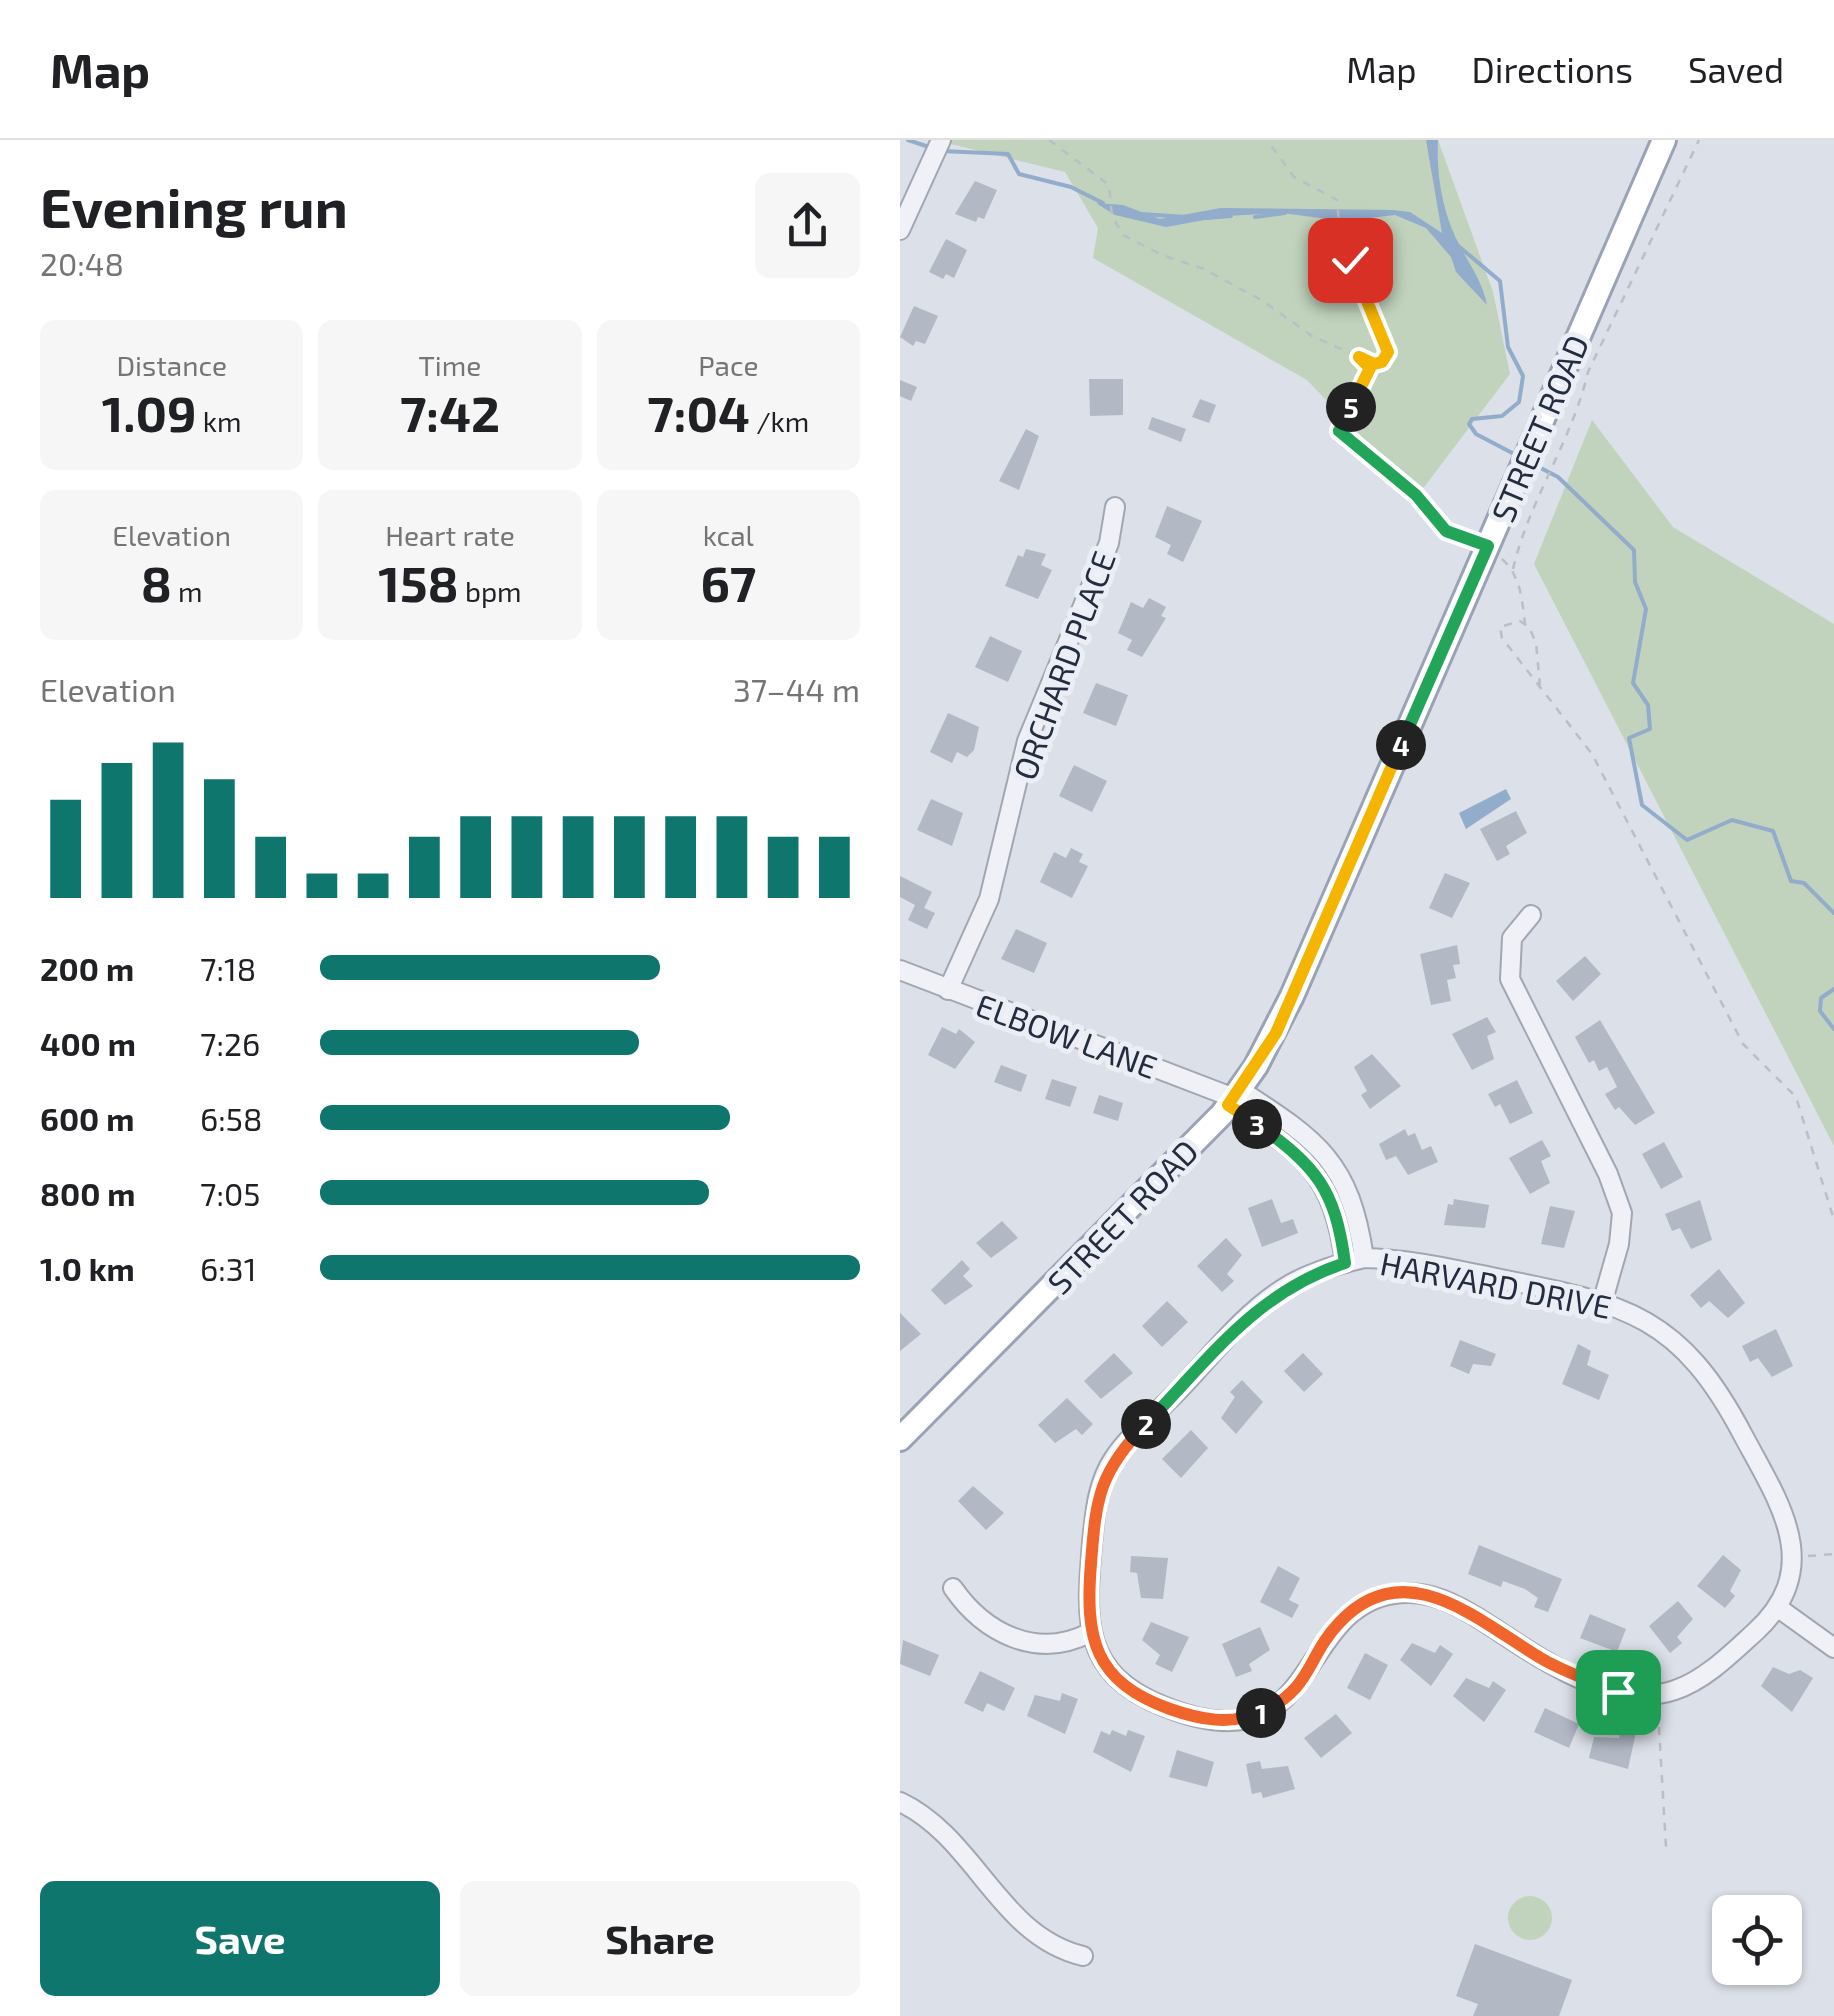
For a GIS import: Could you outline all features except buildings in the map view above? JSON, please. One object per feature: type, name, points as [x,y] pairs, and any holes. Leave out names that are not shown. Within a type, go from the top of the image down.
[{"type":"main road","name":"STREET ROAD","points":[[900,1439],[1234,1098],[1276,1033],[1664,140]]},
{"type":"street","points":[[900,230],[941,141]]},
{"type":"street","name":"ORCHARD PLACE","points":[[948,990],[989,899],[1027,741],[1109,543],[1115,507]]},
{"type":"street","points":[[1532,915],[1512,938],[1510,979],[1608,1174],[1622,1213],[1620,1244],[1602,1300]]},
{"type":"street","name":"ELBOW LANE","points":[[900,970],[1234,1098]]},
{"type":"street","name":"HARVARD DRIVE","points":[[1234,1098],[1317,1145],[1337,1212],[1345,1263]]},
{"type":"street","name":"HARVARD DRIVE","points":[[1325,1168],[1353,1199],[1364,1258]]},
{"type":"street","name":"HARVARD DRIVE","points":[[1089,1633],[1087,1608],[1096,1507],[1117,1454],[1264,1303],[1301,1279],[1345,1263],[1364,1258],[1407,1260],[1602,1300],[1660,1329],[1707,1372],[1788,1523],[1792,1561],[1777,1607],[1737,1648],[1694,1681],[1656,1694]]},
{"type":"street","points":[[952,1588],[976,1617],[1017,1639],[1046,1645],[1089,1633],[1108,1668],[1136,1694],[1185,1714],[1228,1721],[1257,1714],[1288,1696],[1312,1669],[1328,1636],[1357,1607],[1378,1597],[1420,1593],[1460,1606],[1543,1660],[1618,1692],[1656,1694]]},
{"type":"street","points":[[1777,1607],[1834,1648]]},
{"type":"street","points":[[900,1802],[946,1831],[1030,1934],[1058,1950],[1083,1956]]},
{"type":"path","points":[[1049,140],[1109,185],[1112,216],[1123,234],[1162,256],[1204,269],[1263,300],[1312,336],[1374,364],[1382,362],[1388,352],[1387,342],[1360,289],[1339,223],[1338,205],[1330,193],[1294,177],[1266,140]]},
{"type":"path","points":[[1540,686],[1536,642],[1526,624],[1513,569],[1520,541],[1582,399],[1588,372],[1699,140]]},
{"type":"path","points":[[1359,357],[1370,368],[1339,431],[1416,495],[1446,531],[1488,546],[1513,569]]},
{"type":"path","points":[[1526,624],[1510,621],[1500,633],[1592,754],[1743,1044],[1796,1097],[1834,1220]]},
{"type":"path","points":[[1792,1561],[1834,1554]]},
{"type":"path","points":[[1656,1694],[1666,1848]]},
{"type":"green space","points":[[1438,140],[1493,292],[1510,374],[1418,495],[1307,380],[1093,258],[1098,228],[1065,172],[947,143]]},
{"type":"green space","points":[[1592,420],[1673,527],[1834,624],[1834,1146],[1534,564]]},
{"type":"green space","points":[[1530,1896],[1545,1903],[1552,1918],[1545,1933],[1530,1940],[1515,1933],[1508,1918],[1515,1903]]},
{"type":"water","points":[[1426,140],[1438,140],[1445,209],[1487,305],[1456,272],[1451,257],[1426,228],[1395,215],[1343,221],[1282,213],[1227,216],[1166,227],[1115,215],[1096,203],[1123,205],[1160,219],[1221,208],[1393,210],[1410,212],[1442,233]]},
{"type":"water","points":[[1506,789],[1511,799],[1466,829],[1459,813]]},
{"type":"waterway","points":[[908,140],[932,148]]},
{"type":"waterway","points":[[942,151],[1008,154],[1019,174],[1071,187],[1103,203]]},
{"type":"waterway","points":[[1255,217],[1285,213]]},
{"type":"waterway","points":[[1141,214],[1186,217]]},
{"type":"waterway","points":[[1206,218],[1231,216]]},
{"type":"waterway","points":[[1456,244],[1500,281],[1508,347],[1523,376],[1519,402],[1502,416],[1472,419],[1469,424],[1476,434],[1518,456]]},
{"type":"waterway","points":[[1531,463],[1558,477],[1634,550],[1635,582],[1646,609],[1633,683],[1648,705],[1650,729],[1629,738],[1642,805],[1687,840],[1732,820],[1773,831],[1791,881],[1804,883],[1834,913]]},
{"type":"waterway","points":[[1834,989],[1821,998],[1820,1011],[1834,1029]]},
{"type":"route","points":[[1350,260],[1388,352],[1382,362],[1374,364],[1359,357],[1370,368],[1339,431],[1416,495],[1446,531],[1488,546],[1276,1033],[1228,1105],[1312,1167],[1324,1183],[1337,1212],[1345,1263],[1301,1279],[1264,1303],[1117,1454],[1105,1475],[1096,1507],[1087,1608],[1089,1633],[1108,1668],[1136,1694],[1185,1714],[1228,1721],[1257,1714],[1288,1696],[1312,1669],[1328,1636],[1357,1607],[1378,1597],[1420,1593],[1460,1606],[1543,1660],[1618,1692]]}]
